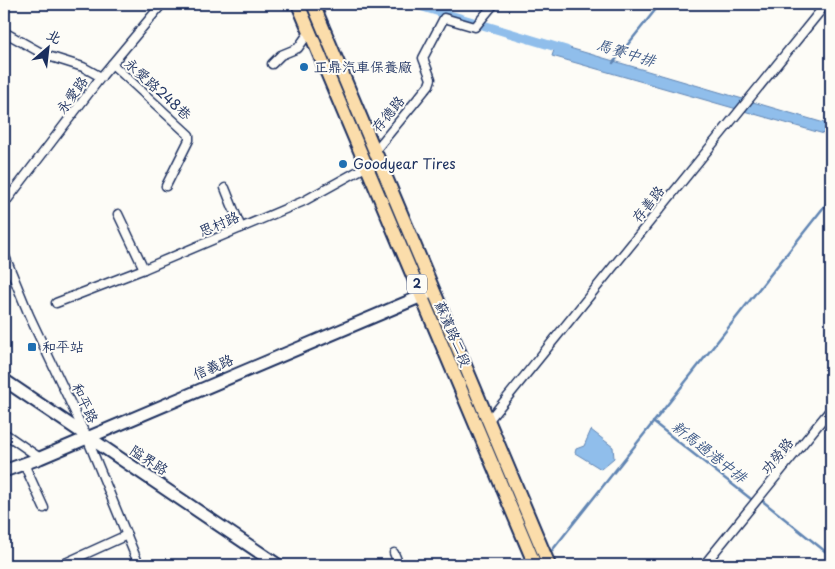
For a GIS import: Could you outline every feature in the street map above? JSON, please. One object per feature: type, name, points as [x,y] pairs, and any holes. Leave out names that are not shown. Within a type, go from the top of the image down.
[{"type":"main road","name":"蘇濱路二段","points":[[298,4],[535,565]]},
{"type":"main road","name":"蘇濱路二段","points":[[313,4],[376,148],[549,565]]},
{"type":"street","name":"永愛路","points":[[4,204],[101,77],[162,4]]},
{"type":"street","name":"存德路","points":[[376,148],[429,85],[431,79],[423,58],[444,18],[475,27],[494,4]]},
{"type":"street","name":"存善路","points":[[489,420],[826,4]]},
{"type":"street","points":[[4,32],[45,55],[84,68],[101,77]]},
{"type":"street","points":[[272,64],[281,54],[298,48],[310,32]]},
{"type":"street","name":"永愛路248巷","points":[[112,64],[189,135],[189,140],[166,186]]},
{"type":"street","points":[[368,167],[376,148]]},
{"type":"street","name":"思村路","points":[[56,303],[144,269],[304,201],[368,167]]},
{"type":"street","points":[[225,188],[241,228]]},
{"type":"street","points":[[118,214],[144,269]]},
{"type":"street","name":"和平路","points":[[4,254],[29,314],[87,438],[139,565]]},
{"type":"street","name":"信義路","points":[[4,470],[40,458],[434,290]]},
{"type":"street","name":"隘界路","points":[[4,380],[87,438],[278,565]]},
{"type":"street","name":"功勞路","points":[[704,565],[831,409]]},
{"type":"street","points":[[4,433],[40,458]]},
{"type":"street","points":[[24,464],[44,508]]},
{"type":"street","points":[[61,565],[127,535]]},
{"type":"street","points":[[394,553],[399,565]]},
{"type":"water","points":[[556,44],[831,125],[831,136],[552,56]]},
{"type":"water","points":[[591,430],[613,447],[614,458],[601,469],[575,453],[576,449],[584,446]]},
{"type":"waterway","name":"馬賽中排","points":[[413,4],[566,50]]},
{"type":"waterway","points":[[613,63],[660,4]]},
{"type":"waterway","points":[[550,553],[831,198]]},
{"type":"waterway","name":"新馬過港中排","points":[[653,422],[751,499]]},
{"type":"waterway","name":"新馬過港中排","points":[[760,499],[831,556]]},
{"type":"place","name":"正鼎汽車保養廠","points":[[304,67]]},
{"type":"place","name":"Goodyear Tires","points":[[343,164]]},
{"type":"place","name":"和平站","points":[[32,347]]}]
